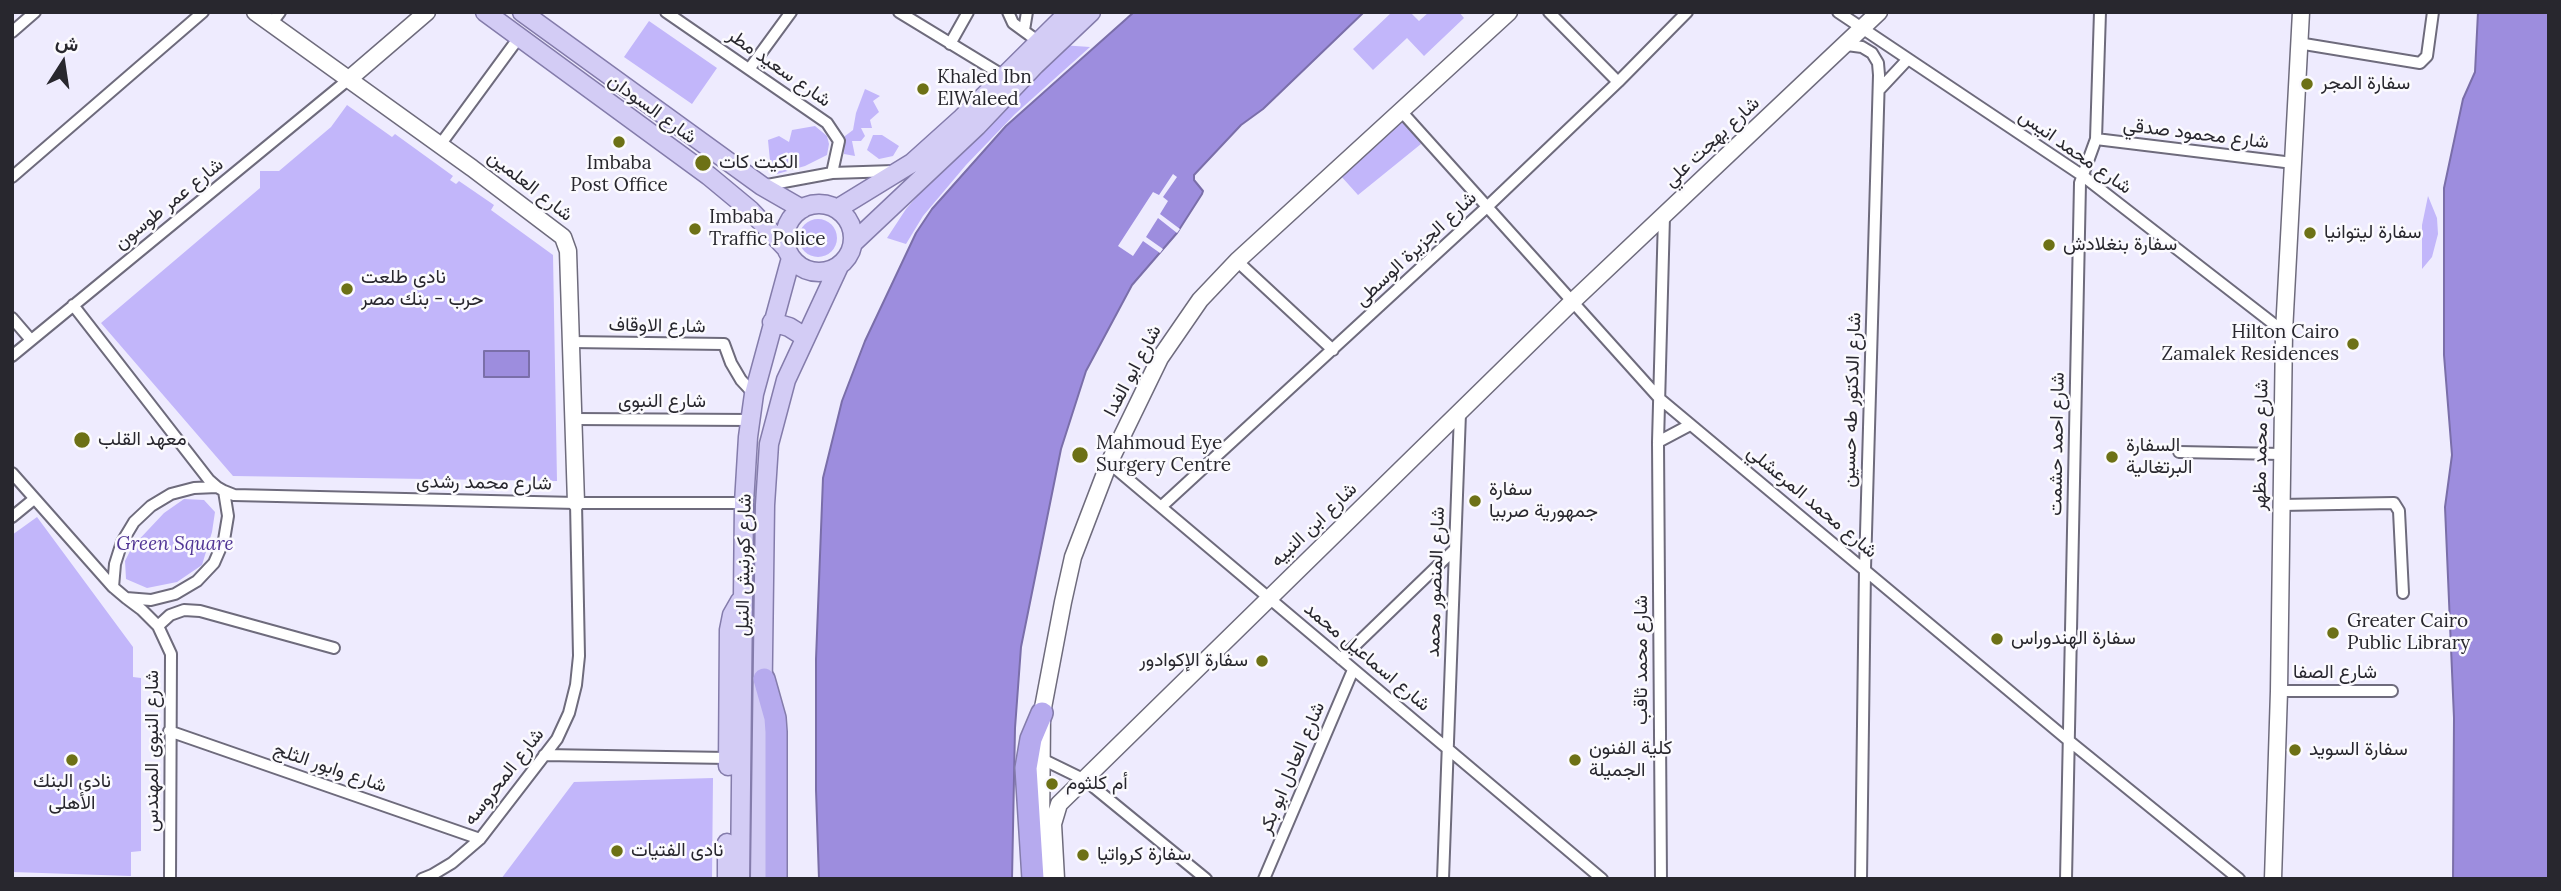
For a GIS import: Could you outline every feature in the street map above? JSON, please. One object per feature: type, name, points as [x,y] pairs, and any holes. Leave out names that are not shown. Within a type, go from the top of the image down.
[{"type":"highway","points":[[764,679],[775,718],[776,732],[776,879]]},
{"type":"highway","points":[[1032,879],[1026,768],[1031,738],[1042,713]]},
{"type":"main road","name":"شارع السودان","points":[[485,12],[709,176],[750,210],[789,253]]},
{"type":"main road","points":[[837,209],[900,171],[962,118],[1069,12]]},
{"type":"main road","points":[[853,243],[977,126],[1035,65],[1091,12]]},
{"type":"main road","name":"شارع السودان","points":[[527,14],[762,186],[802,209]]},
{"type":"main road","points":[[813,204],[826,205],[837,209],[850,224],[853,243],[850,252],[839,266],[818,272],[808,270],[789,253],[785,237],[793,216],[813,204]]},
{"type":"main road","name":"شارع كورنيش النيل","points":[[740,879],[744,503],[754,394],[789,253]]},
{"type":"main road","name":"شارع كورنيش النيل","points":[[760,879],[765,505],[769,444],[786,380],[839,266]]},
{"type":"main road","points":[[772,322],[789,327],[804,337]]},
{"type":"main road","points":[[727,879],[729,630],[732,615],[744,595]]},
{"type":"street","points":[[12,177],[203,12]]},
{"type":"street","name":"شارع العلمين","points":[[255,12],[275,18],[349,79],[563,237],[568,251],[576,503]]},
{"type":"street","points":[[349,79],[427,12]]},
{"type":"street","name":"شارع سعيد مطر","points":[[666,12],[827,123],[839,141],[832,173]]},
{"type":"street","points":[[750,68],[791,12]]},
{"type":"street","points":[[899,12],[912,16],[950,44],[1004,76]]},
{"type":"street","points":[[950,44],[968,12]]},
{"type":"street","points":[[1008,12],[1010,20],[1039,42]]},
{"type":"street","points":[[1024,30],[1027,12]]},
{"type":"street","name":"شارع ابو الفدا","points":[[1044,879],[1041,835],[1042,713],[1073,557],[1109,463],[1160,358],[1200,300],[1237,261],[1509,12]]},
{"type":"street","points":[[1549,12],[1618,82]]},
{"type":"street","name":"شارع الجزيرة الوسطى","points":[[1162,506],[1488,206],[1687,12]]},
{"type":"street","name":"شارع محمد انيس","points":[[1838,12],[2083,176],[2284,331]]},
{"type":"street","name":"شارع بهجت علي","points":[[1573,302],[1879,12]]},
{"type":"street","name":"شارع احمد حشمت","points":[[2066,879],[2080,183],[2096,139],[2099,12]]},
{"type":"street","name":"شارع محمد مظهر","points":[[2273,879],[2279,691],[2284,331],[2301,12]]},
{"type":"street","points":[[2298,43],[2420,63],[2427,56],[2433,12]]},
{"type":"street","points":[[12,32],[28,15]]},
{"type":"street","points":[[440,145],[520,36]]},
{"type":"street","name":"شارع الدكتور طه حسين","points":[[1847,45],[1862,47],[1872,53],[1878,63],[1879,90],[1865,569],[1861,879]]},
{"type":"street","points":[[1879,90],[1908,59]]},
{"type":"street","name":"شارع عمر طوسون","points":[[12,356],[349,79]]},
{"type":"street","name":"شارع محمد المرعشلي","points":[[1401,111],[1660,400],[2239,879]]},
{"type":"street","name":"شارع محمود صدقي","points":[[2096,139],[2293,163]]},
{"type":"street","points":[[762,186],[832,173],[900,171]]},
{"type":"street","name":"شارع محمد ثاقب","points":[[1661,879],[1658,442],[1664,216]]},
{"type":"street","points":[[1237,261],[1333,350]]},
{"type":"street","name":"شارع ابن النبيه","points":[[1085,780],[1573,302]]},
{"type":"street","points":[[12,473],[113,587],[126,598],[151,600],[175,594],[197,581],[214,563],[224,540],[228,516],[221,489],[209,480],[74,305]]},
{"type":"street","points":[[12,318],[31,340]]},
{"type":"street","name":"شارع الاوقاف","points":[[571,342],[724,344],[741,380],[754,394]]},
{"type":"street","name":"شارع المنصور محمد","points":[[1443,879],[1460,413]]},
{"type":"street","name":"شارع النبوى","points":[[573,419],[751,420]]},
{"type":"street","points":[[1658,442],[1690,425]]},
{"type":"street","points":[[2179,452],[2282,454]]},
{"type":"street","name":"شارع اسماعيل محمد","points":[[1109,463],[1602,879]]},
{"type":"street","points":[[113,587],[115,564],[122,542],[134,522],[151,506],[194,488],[221,489]]},
{"type":"street","name":"شارع محمد رشدى","points":[[221,489],[234,495],[576,503],[744,503]]},
{"type":"street","points":[[12,517],[34,499]]},
{"type":"street","name":"شارع المحروسه","points":[[422,879],[452,863],[480,839],[557,739],[569,713],[579,656],[576,503]]},
{"type":"street","points":[[2281,505],[2395,503],[2399,510],[2403,593]]},
{"type":"street","points":[[1341,659],[1455,549]]},
{"type":"street","name":"شارع النبوى المهندس","points":[[126,598],[158,626],[170,654],[170,879]]},
{"type":"street","points":[[158,626],[170,615],[184,610],[200,611],[334,648]]},
{"type":"street","name":"شارع العادل ابو بكر","points":[[1264,879],[1353,670]]},
{"type":"street","name":"شارع الصفا","points":[[2279,691],[2392,691]]},
{"type":"street","name":"شارع وابور الثلج","points":[[169,731],[480,839]]},
{"type":"street","points":[[544,755],[728,758]]},
{"type":"street","points":[[1042,759],[1085,780],[1206,879]]},
{"type":"street","points":[[1056,879],[1053,824],[1055,811],[1085,780]]},
{"type":"green space","points":[[1392,12],[1410,12],[1419,21],[1429,12],[1459,12],[1464,18],[1424,56],[1407,38],[1373,70],[1353,49]]},
{"type":"green space","points":[[649,21],[717,68],[692,104],[624,57]]},
{"type":"green space","points":[[1061,45],[1090,47],[1015,114],[966,165],[923,216],[906,244],[887,238],[906,209],[946,163]]},
{"type":"green space","points":[[865,89],[880,96],[873,101],[879,112],[870,120],[872,128],[861,128],[865,136],[861,141],[852,141],[855,156],[844,154],[845,136],[853,130]]},
{"type":"green space","name":"نادى طلعت حرب - بنك مصر","points":[[347,105],[392,137],[395,134],[453,176],[450,180],[456,184],[459,181],[494,205],[491,210],[553,255],[557,481],[233,476],[101,323],[260,188],[260,171],[279,171],[331,127]]},
{"type":"green space","points":[[1401,116],[1421,144],[1358,195],[1340,175]]},
{"type":"green space","points":[[815,126],[827,136],[827,155],[805,166],[777,174],[770,161],[768,140],[779,136],[789,142],[792,130]]},
{"type":"green space","points":[[873,135],[882,135],[899,146],[893,156],[879,159],[867,150]]},
{"type":"green space","points":[[2428,196],[2437,218],[2438,234],[2432,257],[2422,269],[2422,225]]},
{"type":"green space","points":[[818,219],[831,225],[837,238],[831,251],[818,257],[805,251],[799,238],[805,225]]},
{"type":"green space","name":"Green Square","points":[[184,499],[204,500],[215,512],[202,565],[177,582],[147,588],[126,579],[125,561],[132,547],[164,513]]},
{"type":"green space","name":"نادى البنك الأهلى","points":[[37,517],[133,647],[133,677],[141,678],[141,851],[131,852],[131,876],[12,872],[12,535]]},
{"type":"green space","name":"نادى الفتيات","points":[[713,778],[712,879],[501,879],[574,782]]},
{"type":"shaded area","points":[[1134,12],[1364,12],[1263,109],[1241,125],[1194,175],[1202,194],[1177,233],[1132,285],[1086,371],[1061,449],[1021,647],[1015,728],[1012,879],[819,879],[816,659],[823,478],[842,401],[865,341],[916,233],[932,209],[1006,126]]},
{"type":"shaded area","points":[[2478,12],[2549,12],[2549,879],[2453,879],[2454,718],[2445,507],[2452,455],[2444,355],[2444,188],[2463,99],[2475,72]]},
{"type":"shaded area","points":[[484,351],[529,351],[529,377],[484,377]]},
{"type":"pier","points":[[1173,174],[1177,177],[1163,197],[1168,201],[1160,214],[1180,229],[1177,233],[1158,218],[1146,237],[1163,249],[1160,253],[1143,241],[1133,256],[1118,246],[1153,192],[1159,195]]},
{"type":"place","name":"سفارة المجر","points":[[2307,84]]},
{"type":"place","name":"Khaled Ibn ElWaleed","points":[[923,89]]},
{"type":"place","name":"Imbaba Post Office","points":[[619,142]]},
{"type":"place","name":"الکيت کات","points":[[703,163]]},
{"type":"place","name":"Imbaba Traffic Police","points":[[695,229]]},
{"type":"place","name":"سفارة ليتوانيا","points":[[2310,233]]},
{"type":"place","name":"سفارة بنغلادش","points":[[2049,245]]},
{"type":"place","name":"نادى طلعت حرب - بنك مصر","points":[[347,289]]},
{"type":"place","name":"Hilton Cairo Zamalek Residences","points":[[2353,344]]},
{"type":"place","name":"معهد القلب","points":[[82,440]]},
{"type":"place","name":"Mahmoud Eye Surgery Centre","points":[[1080,455]]},
{"type":"place","name":"السفارة البرتغالية","points":[[2112,457]]},
{"type":"place","name":"سفارة جمهورية صربيا","points":[[1475,501]]},
{"type":"place","name":"Greater Cairo Public Library","points":[[2333,633]]},
{"type":"place","name":"سفارة الهندوراس","points":[[1997,639]]},
{"type":"place","name":"سفارة الإكوادور","points":[[1262,661]]},
{"type":"place","name":"سفارة السويد","points":[[2295,750]]},
{"type":"place","name":"نادى البنك الأهلى","points":[[72,760]]},
{"type":"place","name":"كلية الفنون الجميلة","points":[[1575,760]]},
{"type":"place","name":"أم كلثوم","points":[[1052,784]]},
{"type":"place","name":"نادى الفتيات","points":[[617,851]]},
{"type":"place","name":"سفارة كرواتيا","points":[[1083,855]]}]
